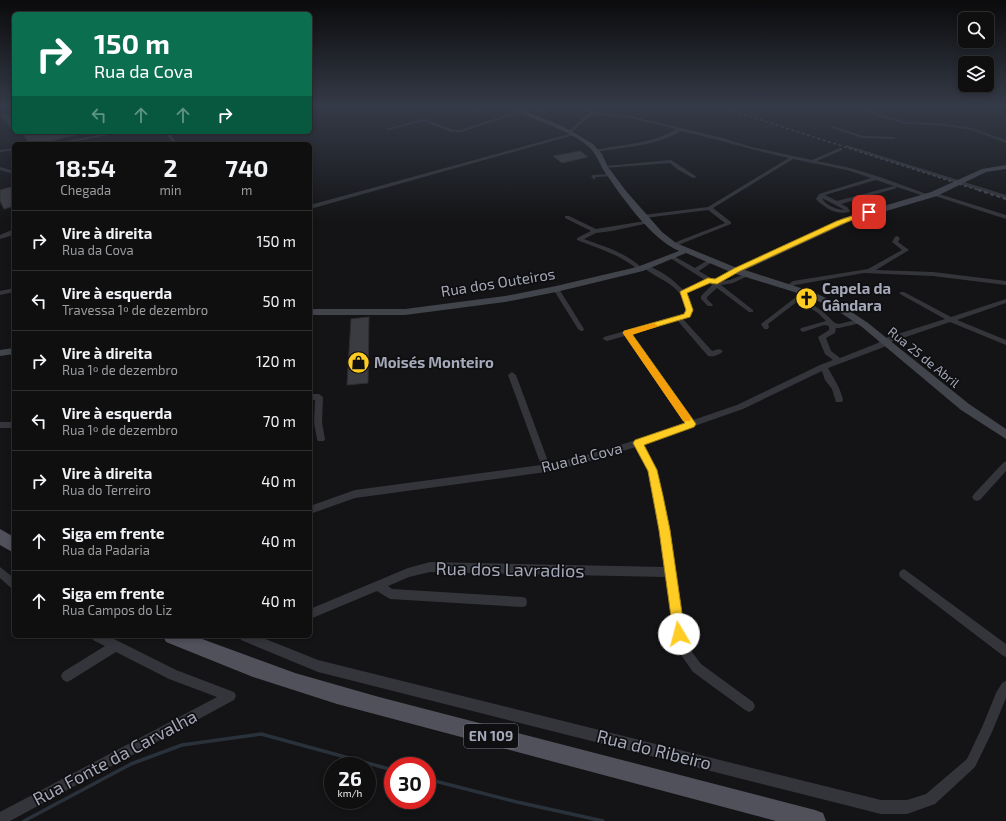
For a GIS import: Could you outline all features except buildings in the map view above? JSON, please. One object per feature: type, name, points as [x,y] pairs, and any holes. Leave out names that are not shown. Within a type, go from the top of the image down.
[{"type":"main road","name":"Rua 25 de Abril","points":[[587,144],[596,151],[623,193],[662,236],[673,245],[685,252],[747,275],[788,287],[800,295],[832,304],[859,321],[965,407],[1006,435]]},
{"type":"main road","points":[[736,270],[846,220],[932,195],[988,169],[1006,167]]},
{"type":"main road","name":"Rua dos Outeiros","points":[[312,312],[405,312],[505,299],[556,289],[643,268],[685,252]]},
{"type":"main road","points":[[0,353],[12,351]]},
{"type":"main road","points":[[0,536],[12,545]]},
{"type":"main road","name":"EN 109","points":[[177,638],[207,651],[356,702],[656,778],[815,821]]},
{"type":"street","points":[[312,206],[533,144]]},
{"type":"street","points":[[596,151],[632,144]]},
{"type":"street","points":[[736,144],[879,178],[1006,217]]},
{"type":"street","points":[[852,144],[848,146],[1006,197]]},
{"type":"street","points":[[812,161],[840,148]]},
{"type":"street","points":[[0,151],[12,149]]},
{"type":"street","points":[[607,339],[688,315],[690,310],[683,292],[653,270],[643,268],[619,254],[579,240],[595,231],[612,229],[647,219],[709,208],[793,157]]},
{"type":"street","points":[[605,167],[671,161],[679,168],[695,177]]},
{"type":"street","points":[[0,168],[12,172]]},
{"type":"street","points":[[594,178],[593,176],[611,175]]},
{"type":"street","points":[[821,194],[879,178]]},
{"type":"street","points":[[837,204],[894,188]]},
{"type":"street","points":[[821,194],[847,210],[838,211],[823,203],[820,198],[821,194]]},
{"type":"street","points":[[673,245],[729,223],[709,208]]},
{"type":"street","points":[[567,217],[595,231]]},
{"type":"street","points":[[0,237],[12,232]]},
{"type":"street","points":[[868,271],[906,250],[895,242],[897,238]]},
{"type":"street","points":[[672,257],[713,281],[750,311]]},
{"type":"street","points":[[695,271],[710,261]]},
{"type":"street","points":[[683,292],[713,281],[736,270]]},
{"type":"street","points":[[788,287],[793,283],[868,271],[933,274],[1006,283]]},
{"type":"street","points":[[713,281],[731,282],[747,275]]},
{"type":"street","points":[[710,305],[704,299],[704,296],[715,286],[713,281]]},
{"type":"street","points":[[556,289],[581,328]]},
{"type":"street","points":[[0,294],[12,291]]},
{"type":"street","points":[[902,293],[952,320],[1006,343]]},
{"type":"street","points":[[766,327],[764,324],[800,295],[824,315],[832,325],[833,331],[822,337],[828,352],[839,361]]},
{"type":"street","name":"Rua da Cova","points":[[312,509],[355,494],[546,468],[579,461],[638,443],[740,407],[823,367],[881,345],[885,342],[1006,301]]},
{"type":"street","points":[[679,318],[711,354],[718,351]]},
{"type":"street","points":[[803,330],[824,323],[838,326],[859,321]]},
{"type":"street","points":[[627,333],[691,424]]},
{"type":"street","points":[[823,367],[828,378],[836,388],[839,400]]},
{"type":"street","points":[[512,375],[546,468]]},
{"type":"street","points":[[312,397],[319,397],[318,423],[321,439]]},
{"type":"street","points":[[0,425],[12,425]]},
{"type":"street","points":[[638,443],[652,470],[664,530],[679,634],[685,651],[697,668],[749,706]]},
{"type":"street","points":[[977,497],[1006,465]]},
{"type":"street","name":"Rua dos Lavradios","points":[[312,613],[408,573],[430,567],[670,572]]},
{"type":"street","points":[[0,572],[12,582]]},
{"type":"street","points":[[904,574],[1006,651]]},
{"type":"street","points":[[378,586],[390,594],[522,602]]},
{"type":"street","points":[[67,676],[115,646],[101,638]]},
{"type":"street","name":"Rua do Ribeiro","points":[[252,638],[318,666],[881,807],[907,807],[930,799],[971,763],[988,728],[1000,696],[1006,687]]},
{"type":"street","name":"Rua Fonte da Carvalha","points":[[0,819],[230,696],[173,675],[115,646]]},
{"type":"waterway","points":[[24,821],[131,764],[182,745],[261,734],[384,768]]},
{"type":"waterway","points":[[436,781],[517,802],[603,821]]},
{"type":"railway","points":[[837,144],[981,191]]},
{"type":"railway","points":[[978,190],[1006,199]]},
{"type":"slow traffic","points":[[654,326],[627,333],[687,418]]},
{"type":"place","name":"Capela da Gândara","points":[[806,298]]},
{"type":"place","name":"Moisés Monteiro","points":[[358,363]]},
{"type":"route","points":[[679,634],[658,496],[652,470],[638,443],[691,424],[627,333],[688,315],[690,310],[687,298],[683,292],[710,280],[715,282],[738,269],[839,222],[869,212]]}]
